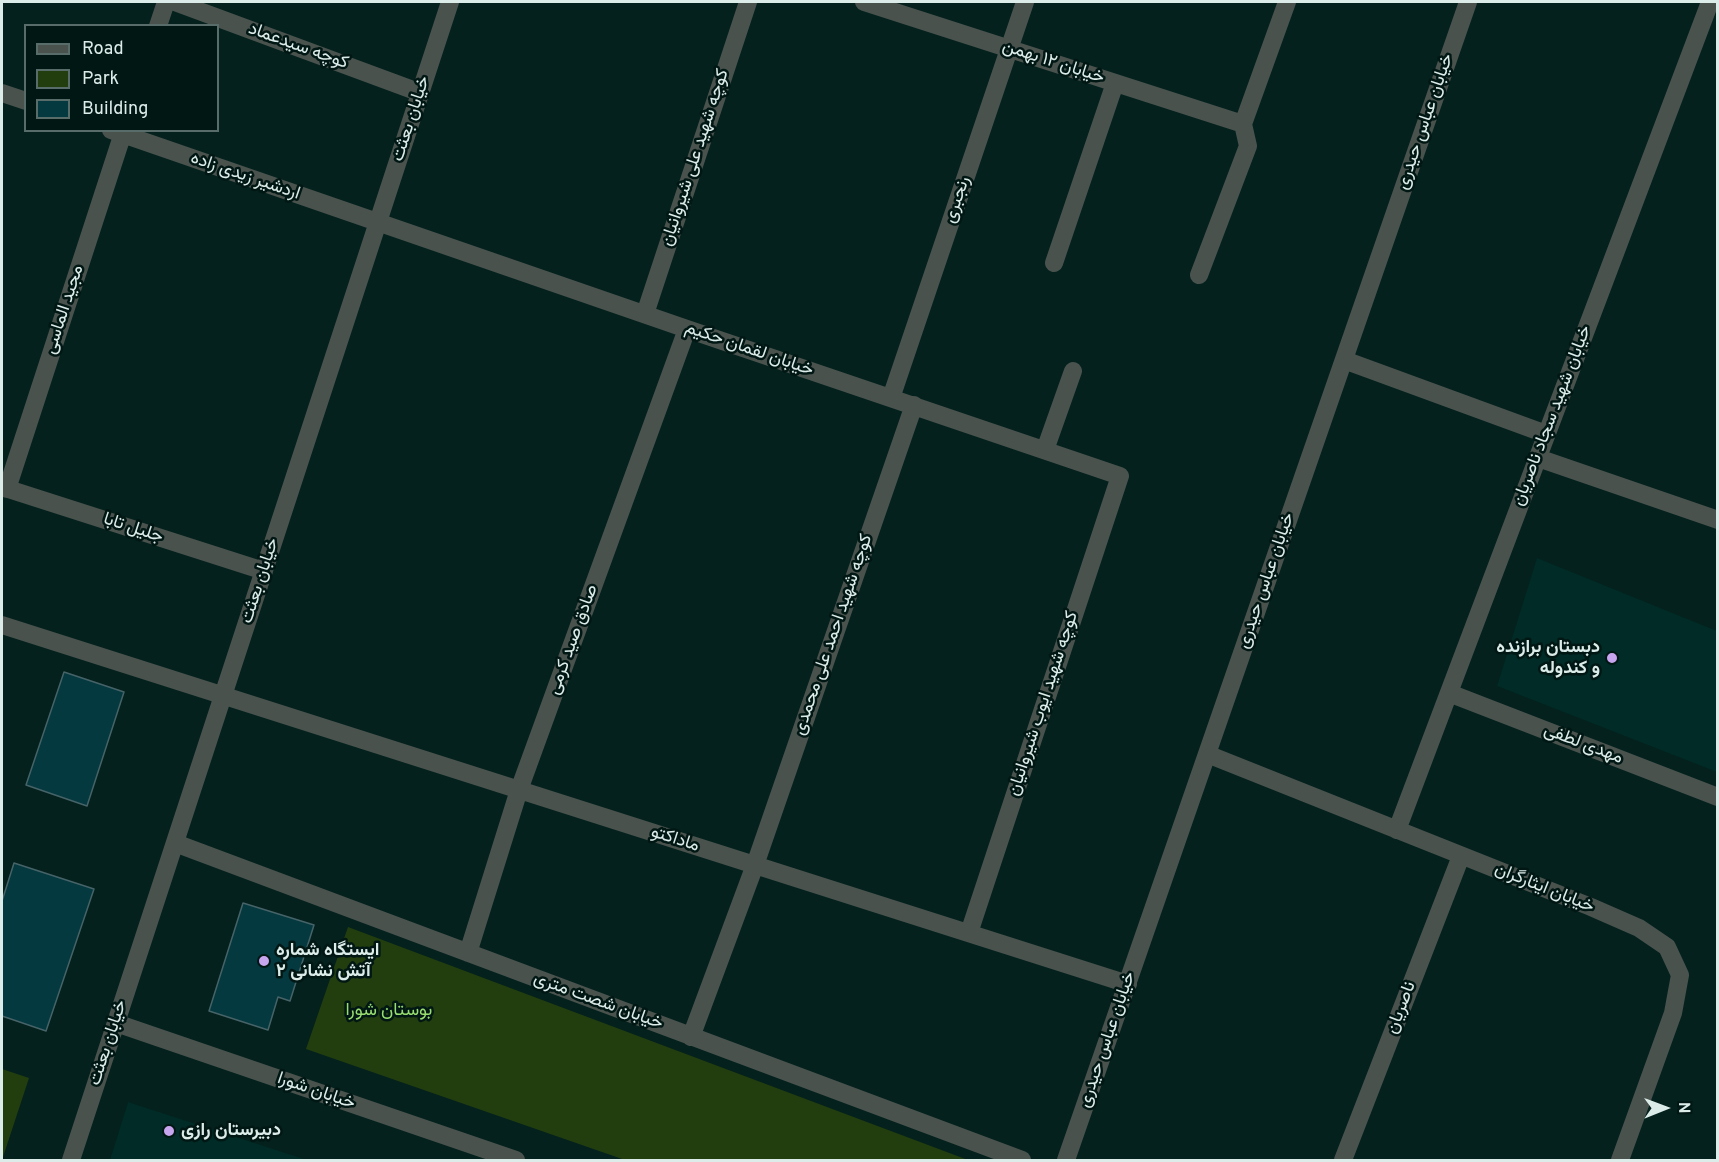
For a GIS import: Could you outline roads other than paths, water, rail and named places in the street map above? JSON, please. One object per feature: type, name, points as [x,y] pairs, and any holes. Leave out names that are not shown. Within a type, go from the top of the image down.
[{"type":"street","points":[[159,24],[166,2]]},
{"type":"street","name":"کوچه سیدعماد","points":[[174,2],[421,93]]},
{"type":"street","name":"خیابان بعثت","points":[[71,1161],[450,2]]},
{"type":"street","name":"کوچه شهید علی شیروانیان","points":[[645,314],[748,2]]},
{"type":"street","name":"خیابان ۱۲ بهمن","points":[[864,2],[1243,124]]},
{"type":"street","name":"رنجبری","points":[[891,398],[1025,2]]},
{"type":"street","points":[[1199,275],[1248,146],[1243,124],[1287,2]]},
{"type":"street","name":"خیابان عباس حیدری","points":[[1066,1161],[1468,2]]},
{"type":"street","name":"خیابان شهید سجاد ناصریان","points":[[1397,830],[1710,2]]},
{"type":"street","points":[[1054,263],[1115,83]]},
{"type":"street","points":[[2,93],[24,100]]},
{"type":"street","name":"اردشیر زیدی زاده","points":[[119,132],[378,223]]},
{"type":"street","name":"مجید الماسی","points":[[4,488],[119,132]]},
{"type":"street","name":"خیابان لقمان حکیم","points":[[378,223],[1120,476]]},
{"type":"street","name":"صادق صید کرمی","points":[[468,953],[519,790],[687,329]]},
{"type":"street","points":[[1344,360],[1546,434]]},
{"type":"street","points":[[1045,450],[1073,371]]},
{"type":"street","name":"کوچه شهید احمد علی محمدی","points":[[691,1037],[755,865],[914,405]]},
{"type":"street","points":[[1538,458],[1718,520]]},
{"type":"street","name":"کوچه شهید ایوب شیروانیان","points":[[969,933],[1120,476]]},
{"type":"street","name":"جلیل تابا","points":[[4,488],[264,571]]},
{"type":"street","name":"ماداکتو","points":[[2,625],[1128,984]]},
{"type":"street","name":"مهدی لطفی","points":[[1449,693],[1718,797]]},
{"type":"street","name":"خیابان ایثارگران","points":[[1207,754],[1639,928],[1667,947],[1680,975],[1673,1014],[1620,1161]]},
{"type":"street","name":"خیابان شصت متری","points":[[175,843],[1022,1161]]},
{"type":"street","name":"ناصریان","points":[[1343,1161],[1461,856]]},
{"type":"street","name":"خیابان شورا","points":[[116,1023],[516,1161]]},
{"type":"place","name":"دبستان برازنده و کندوله","points":[[1612,658]]},
{"type":"place","name":"ایستگاه شماره ۲ آتش نشانی","points":[[264,961]]},
{"type":"place","name":"دبیرستان رازی","points":[[169,1131]]},
{"type":"park label","name":"بوستان شورا","points":[[389,1011]]}]
